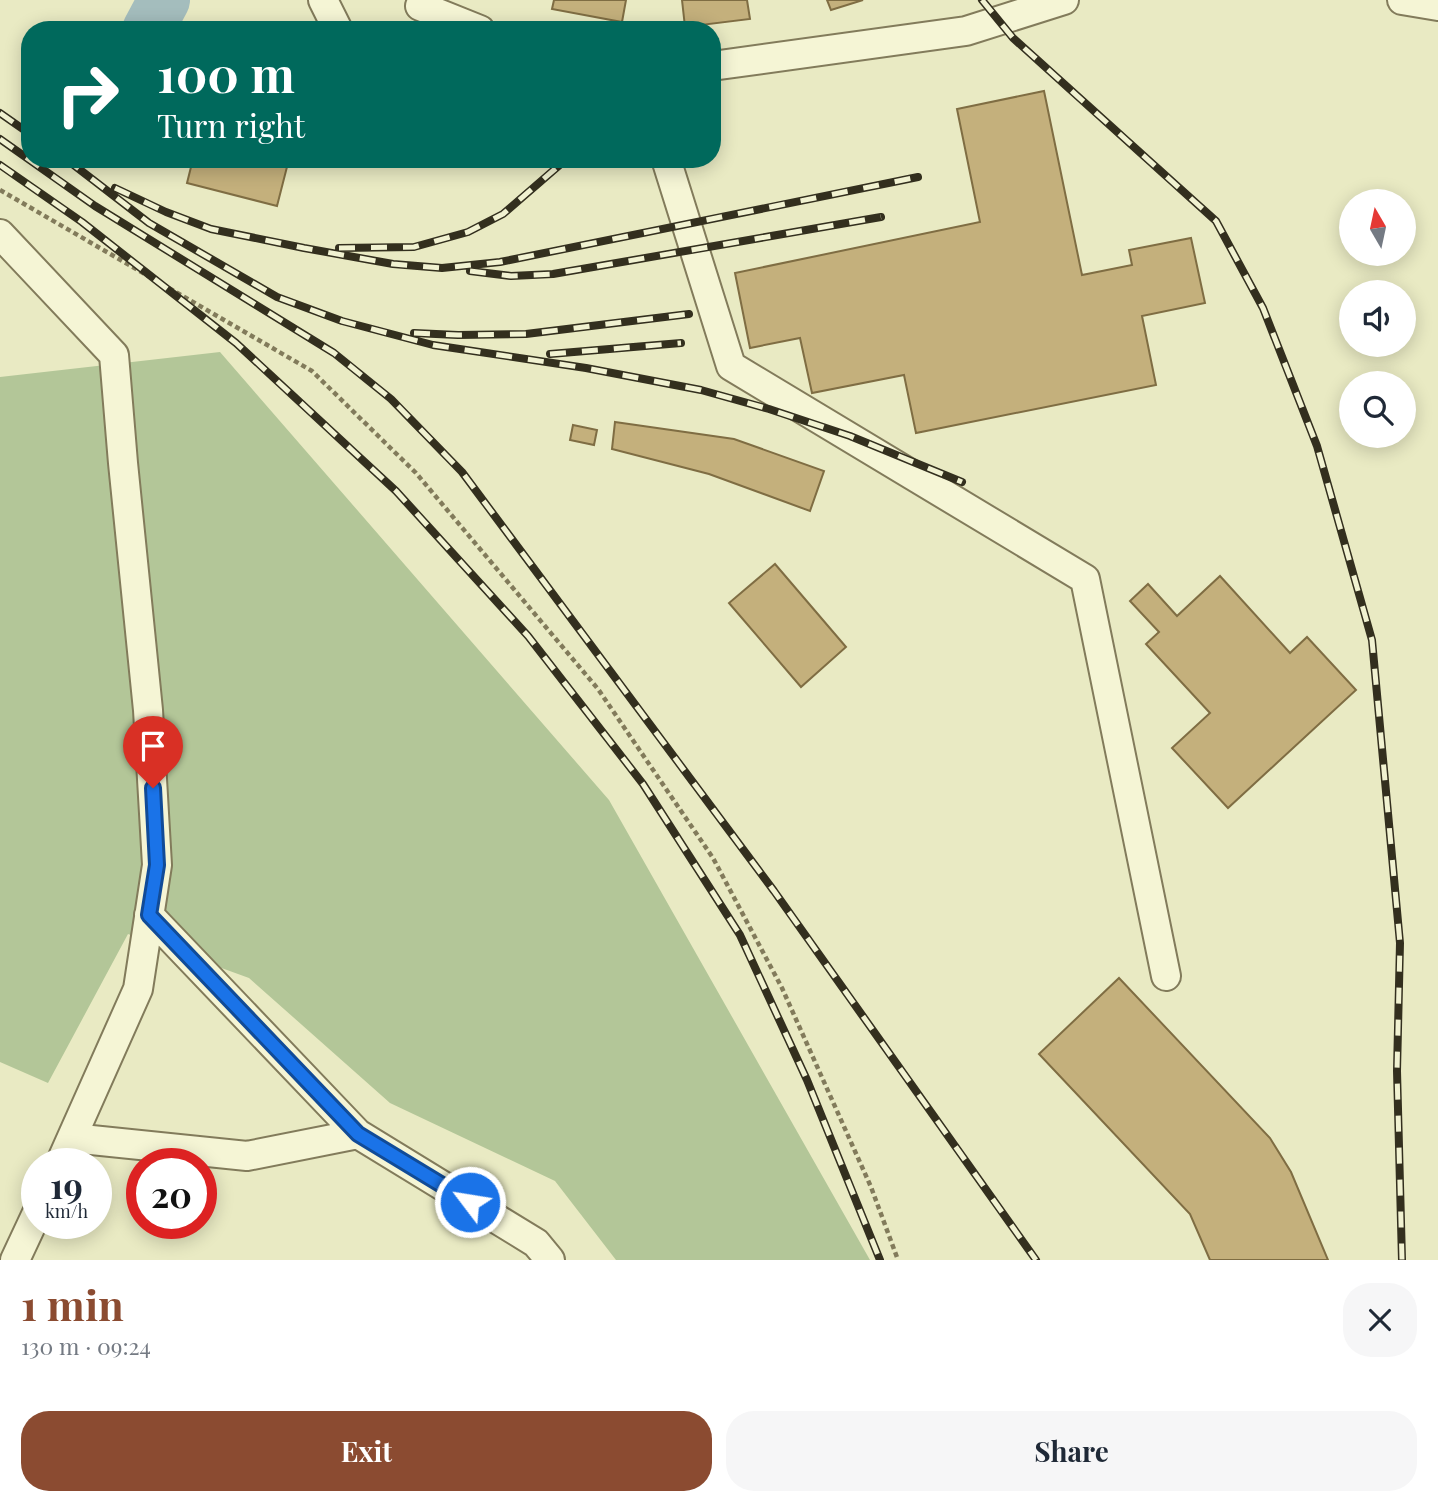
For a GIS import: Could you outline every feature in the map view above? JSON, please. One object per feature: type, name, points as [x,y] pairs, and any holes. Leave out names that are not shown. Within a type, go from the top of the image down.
[{"type":"lane","points":[[323,0],[334,21]]},
{"type":"lane","points":[[721,65],[966,31],[1064,0]]},
{"type":"lane","points":[[1402,0],[1438,6]]},
{"type":"lane","points":[[416,2],[459,21]]},
{"type":"lane","points":[[669,168],[731,366],[1085,579],[1166,976]]},
{"type":"lane","points":[[0,234],[114,355],[148,710],[157,865],[138,989],[67,1148]]},
{"type":"lane","points":[[149,915],[358,1134],[536,1243],[550,1260]]},
{"type":"lane","points":[[72,1138],[247,1156],[358,1134]]},
{"type":"lane","points":[[15,1260],[25,1239]]},
{"type":"path","points":[[0,190],[312,371],[416,473],[598,689],[713,858],[782,988],[871,1187],[898,1260]]},
{"type":"green space","points":[[220,352],[609,800],[870,1260],[616,1260],[555,1181],[390,1103],[249,978],[128,934],[48,1083],[0,1062],[0,377]]},
{"type":"building","points":[[554,0],[626,0],[622,21],[552,9]]},
{"type":"building","points":[[682,0],[747,0],[750,19],[721,23],[684,21]]},
{"type":"building","points":[[827,0],[863,0],[831,10]]},
{"type":"building","points":[[1044,91],[1082,275],[1132,265],[1129,250],[1191,238],[1205,303],[1142,316],[1156,385],[916,433],[904,375],[812,393],[800,338],[750,348],[735,273],[980,222],[957,109]]},
{"type":"building","points":[[191,168],[287,168],[277,206],[187,183]]},
{"type":"building","points":[[615,422],[734,439],[824,471],[810,511],[709,474],[612,449]]},
{"type":"building","points":[[573,425],[597,430],[594,445],[570,440]]},
{"type":"building","points":[[775,564],[846,647],[801,687],[729,603]]},
{"type":"building","points":[[1220,576],[1290,653],[1307,637],[1356,690],[1228,808],[1172,748],[1210,713],[1146,644],[1159,632],[1130,601],[1148,584],[1177,616]]},
{"type":"building","points":[[1119,978],[1270,1138],[1291,1172],[1328,1260],[1210,1260],[1190,1214],[1039,1054]]},
{"type":"waterway","points":[[153,21],[164,0]]},
{"type":"railway","points":[[982,0],[1013,38],[1216,221],[1263,308],[1317,446],[1372,640],[1400,943],[1397,1071],[1402,1260]]},
{"type":"railway","points":[[0,113],[21,128]]},
{"type":"railway","points":[[0,139],[21,154]]},
{"type":"railway","points":[[0,165],[82,222],[236,343],[396,491],[528,636],[643,784],[740,935],[807,1080],[880,1260]]},
{"type":"railway","points":[[41,168],[95,206],[334,353],[391,399],[462,472],[774,891],[1036,1260]]},
{"type":"railway","points":[[78,168],[149,223],[277,297],[342,321],[433,345],[586,368],[701,390],[850,436],[962,482]]},
{"type":"railway","points":[[339,248],[414,247],[468,232],[503,214],[556,168]]},
{"type":"railway","points":[[115,188],[211,229],[393,264],[442,268],[500,262],[918,177]]},
{"type":"railway","points":[[470,271],[511,276],[553,274],[881,217]]},
{"type":"railway","points":[[414,333],[526,334],[689,314]]},
{"type":"railway","points":[[550,354],[681,343]]},
{"type":"route","points":[[153,788],[157,865],[149,915],[358,1134],[470,1202]]}]
